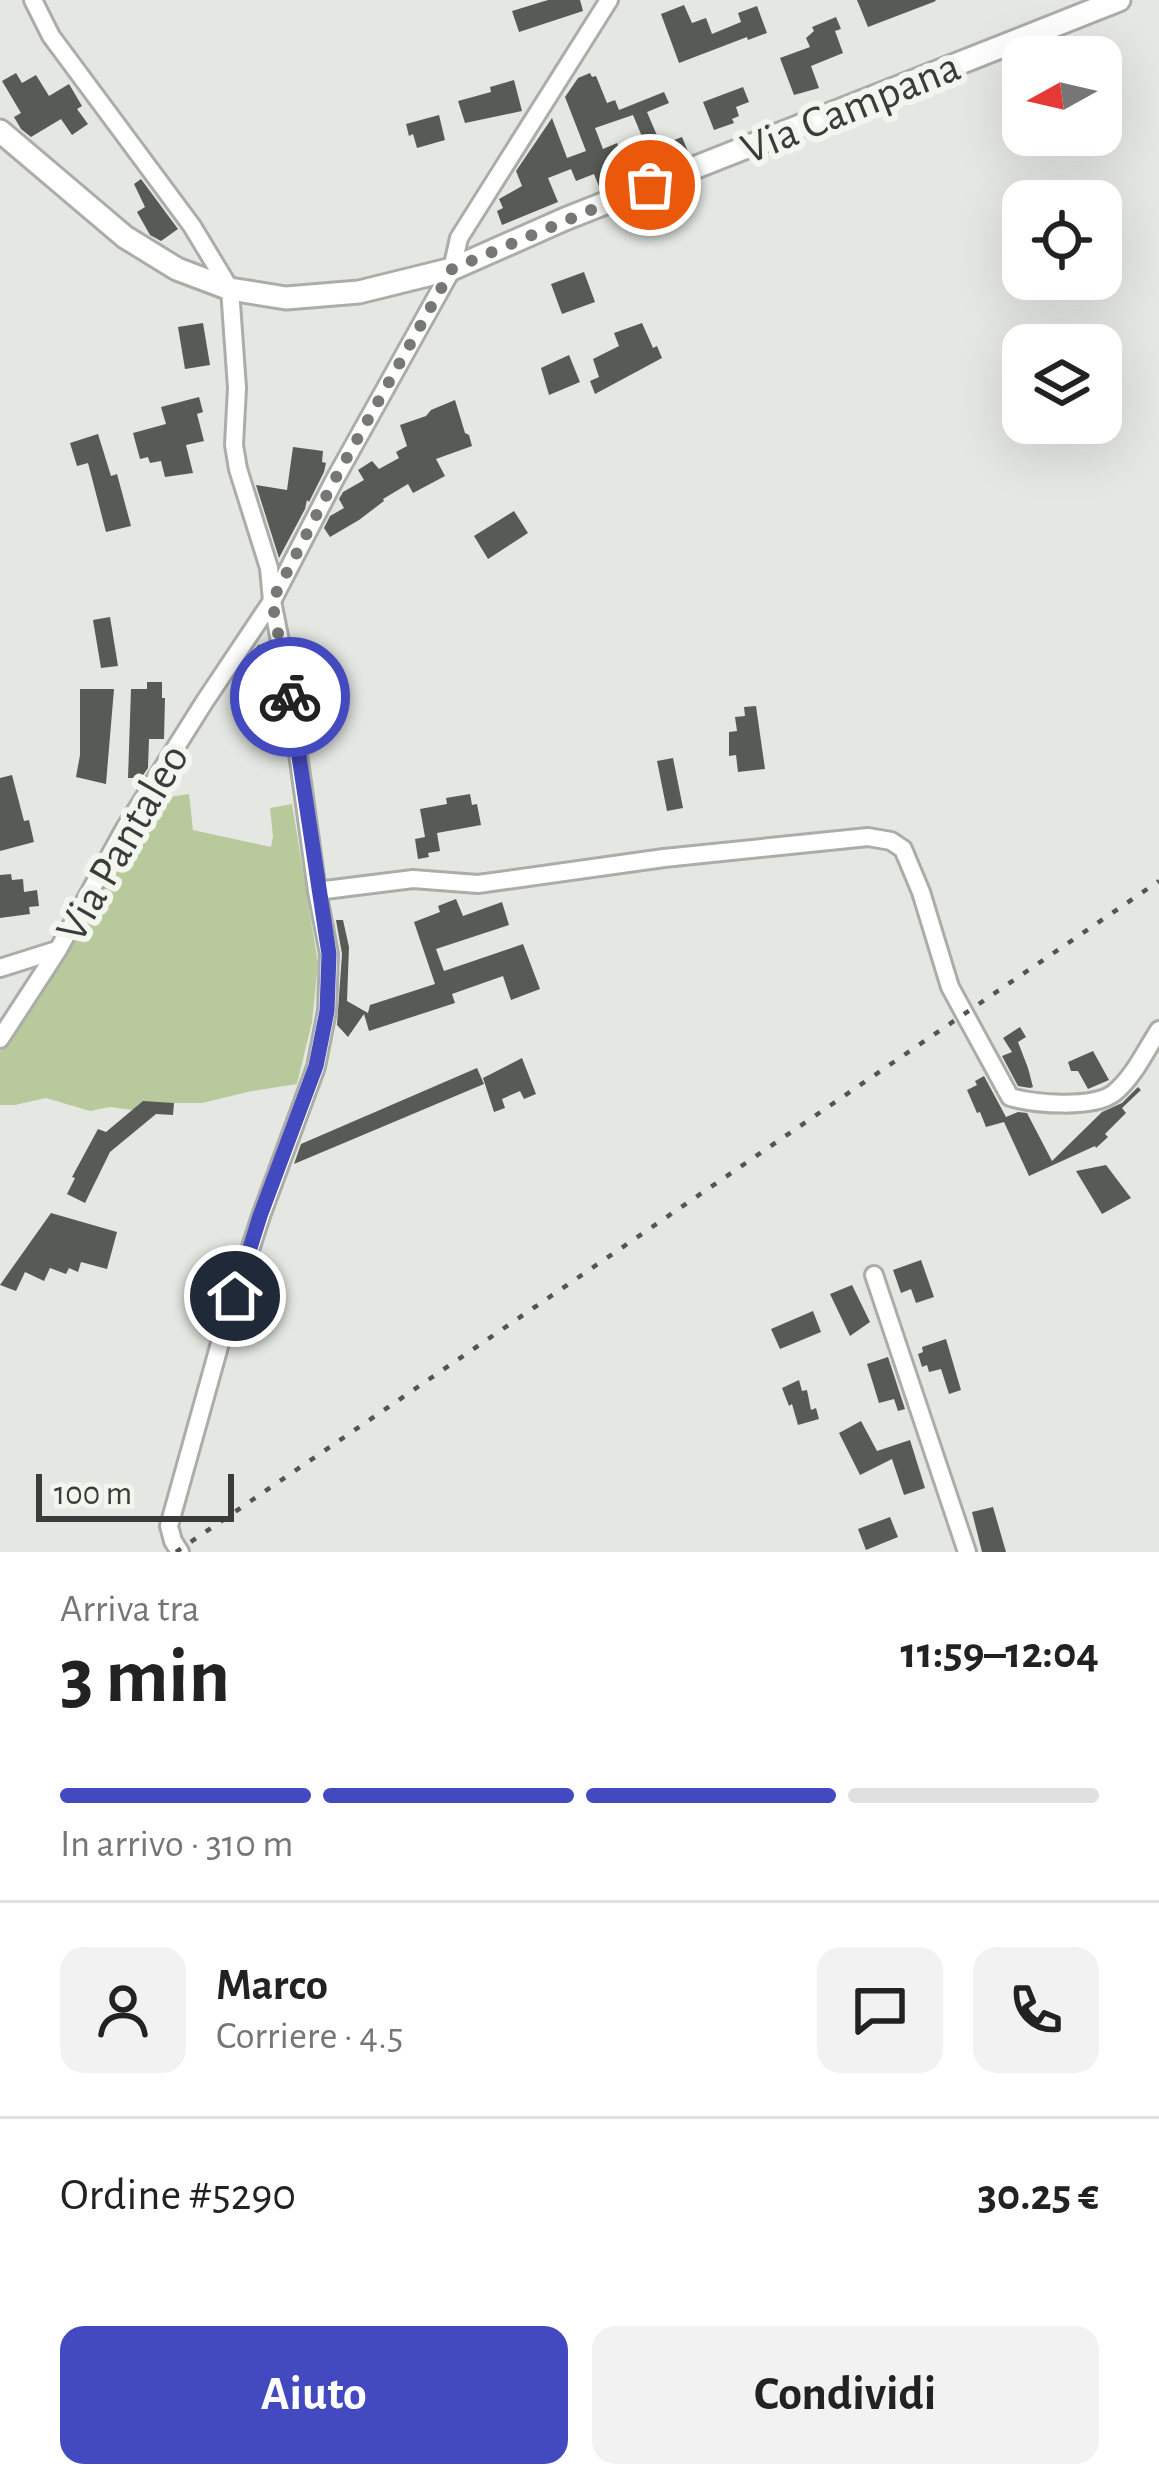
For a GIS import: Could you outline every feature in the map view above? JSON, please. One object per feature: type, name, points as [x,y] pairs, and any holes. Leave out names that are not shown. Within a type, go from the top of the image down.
[{"type":"main road","name":"Via Campana","points":[[0,131],[125,237],[177,269],[230,289],[286,298],[359,292],[452,269],[565,219],[1119,0]]},
{"type":"street","points":[[34,0],[52,36],[192,226],[230,289],[237,388],[234,445],[269,568],[329,954],[327,1011],[316,1066],[260,1216],[169,1526],[180,1552]]},
{"type":"street","name":"Via Pantaleo","points":[[0,1039],[58,950],[125,828],[272,601],[452,269],[458,238],[610,0]]},
{"type":"street","points":[[317,890],[413,879],[478,884],[868,837],[904,849],[950,987],[1010,1097],[1030,1103],[1100,1100],[1115,1092],[1159,1030]]},
{"type":"street","points":[[0,968],[58,950]]},
{"type":"street","points":[[874,1275],[967,1552]]},
{"type":"green space","points":[[189,794],[193,830],[271,847],[270,808],[292,804],[318,963],[312,1022],[297,1084],[202,1103],[133,1110],[90,1111],[46,1098],[0,1105],[0,1052],[146,801]]},
{"type":"building","points":[[548,0],[580,0],[583,11],[519,32],[512,11]]},
{"type":"building","points":[[857,0],[935,0],[936,1],[868,27]]},
{"type":"building","points":[[684,5],[692,23],[706,18],[712,34],[741,22],[738,13],[757,6],[767,33],[679,63],[661,14]]},
{"type":"building","points":[[836,17],[841,29],[835,31],[843,53],[811,66],[819,88],[794,95],[780,58],[810,47],[806,38],[814,31],[812,27]]},
{"type":"building","points":[[16,73],[22,83],[36,75],[49,96],[69,84],[88,124],[72,135],[61,119],[31,137],[14,117],[21,113],[2,81]]},
{"type":"building","points":[[590,73],[596,76],[607,103],[615,100],[619,110],[664,92],[669,103],[647,112],[661,145],[682,137],[689,154],[600,189],[594,174],[576,181],[571,169],[548,178],[558,202],[502,225],[499,199],[522,186],[516,171],[552,118],[567,158],[586,151],[565,97],[578,78]],"holes":[[[633,115],[648,151],[630,159],[623,157],[617,143],[603,149],[595,128]]]},
{"type":"building","points":[[514,80],[522,111],[465,123],[458,101]]},
{"type":"building","points":[[743,87],[749,102],[736,107],[739,116],[732,119],[734,123],[714,130],[703,102]]},
{"type":"building","points":[[439,115],[445,140],[417,148],[406,124]]},
{"type":"building","points":[[141,179],[178,229],[161,241],[150,235],[137,212],[145,207],[134,184]]},
{"type":"building","points":[[584,272],[595,302],[562,314],[551,284]]},
{"type":"building","points":[[203,323],[210,365],[185,369],[178,327]]},
{"type":"building","points":[[642,323],[662,358],[595,394],[590,381],[599,377],[593,359],[619,346],[614,333]]},
{"type":"building","points":[[569,355],[580,382],[549,395],[541,368]]},
{"type":"building","points":[[199,397],[203,412],[197,414],[204,441],[186,445],[193,473],[165,477],[161,461],[140,459],[133,433],[166,424],[161,407]]},
{"type":"building","points":[[455,400],[472,446],[436,459],[445,476],[413,493],[408,484],[330,537],[324,528],[330,516],[344,508],[339,499],[343,492],[364,480],[358,470],[372,461],[379,469],[399,458],[396,452],[407,446],[400,425]]},
{"type":"building","points":[[98,434],[111,476],[117,474],[131,526],[106,532],[88,463],[77,466],[70,443]]},
{"type":"building","points":[[293,447],[323,451],[322,462],[326,463],[279,558],[256,485],[287,490]]},
{"type":"building","points":[[514,511],[528,533],[488,559],[474,536]]},
{"type":"building","points":[[110,617],[118,666],[101,668],[93,620]]},
{"type":"building","points":[[268,644],[269,689],[242,688],[241,671],[258,645]]},
{"type":"building","points":[[147,682],[162,682],[164,739],[149,739],[148,768],[141,778],[128,778],[131,689],[147,689]]},
{"type":"building","points":[[80,689],[114,689],[106,784],[76,777]]},
{"type":"building","points":[[756,706],[765,769],[738,772],[736,755],[729,756],[729,732],[737,731],[735,717],[745,716],[744,707]]},
{"type":"building","points":[[673,758],[683,808],[667,811],[657,761]]},
{"type":"building","points":[[12,775],[34,842],[0,851],[0,778]]},
{"type":"building","points":[[470,794],[481,825],[437,833],[440,851],[418,859],[415,839],[425,837],[420,809]]},
{"type":"building","points":[[11,874],[12,880],[23,879],[24,892],[37,890],[39,906],[29,907],[30,914],[0,918],[0,875]]},
{"type":"building","points":[[456,899],[463,916],[502,902],[509,925],[436,949],[444,971],[523,944],[540,989],[511,1000],[503,976],[452,994],[455,1003],[369,1031],[364,1014],[348,1037],[337,1025],[342,954],[336,920],[343,920],[349,947],[347,1001],[368,1013],[370,1005],[435,984],[414,922],[440,912],[438,906]]},
{"type":"building","points":[[1020,1027],[1026,1037],[1018,1042],[1030,1088],[1018,1086],[1002,1056],[1012,1052],[1003,1038]]},
{"type":"building","points":[[1093,1051],[1109,1080],[1088,1089],[1068,1062]]},
{"type":"building","points":[[522,1058],[536,1094],[524,1099],[520,1091],[502,1099],[505,1108],[494,1112],[483,1078]]},
{"type":"building","points":[[477,1068],[484,1084],[294,1164],[301,1144]]},
{"type":"building","points":[[984,1076],[1006,1117],[1027,1113],[1052,1161],[1102,1112],[1122,1103],[1138,1087],[1141,1090],[1122,1108],[1126,1113],[1096,1148],[1029,1176],[1004,1122],[986,1127],[977,1113],[967,1090]]},
{"type":"building","points":[[143,1101],[174,1103],[173,1115],[156,1114],[110,1152],[85,1203],[67,1194],[98,1129],[106,1132]]},
{"type":"building","points":[[1106,1165],[1131,1198],[1102,1214],[1076,1171]]},
{"type":"building","points":[[51,1213],[117,1232],[107,1269],[81,1262],[78,1272],[69,1268],[66,1274],[50,1268],[44,1281],[25,1272],[16,1291],[0,1285]]},
{"type":"building","points":[[921,1260],[934,1297],[916,1303],[911,1289],[901,1293],[893,1270]]},
{"type":"building","points":[[852,1285],[870,1322],[850,1336],[830,1294]]},
{"type":"building","points":[[813,1311],[821,1332],[780,1349],[771,1329]]},
{"type":"building","points":[[946,1339],[961,1390],[949,1394],[941,1369],[929,1372],[918,1354],[922,1347]]},
{"type":"building","points":[[888,1357],[905,1409],[898,1411],[894,1399],[879,1403],[867,1364]]},
{"type":"building","points":[[799,1380],[819,1419],[798,1425],[782,1388]]},
{"type":"building","points":[[861,1421],[877,1451],[910,1440],[925,1488],[904,1495],[892,1459],[860,1475],[839,1433]]},
{"type":"building","points":[[993,1507],[1006,1552],[982,1552],[972,1512]]},
{"type":"building","points":[[890,1517],[898,1537],[866,1550],[858,1529]]},
{"type":"railway","points":[[176,1552],[1159,881]]},
{"type":"way so far","points":[[290,697],[272,601],[452,269],[650,185]]},
{"type":"route","points":[[235,1296],[316,1066],[327,1011],[329,954],[290,697]]}]
